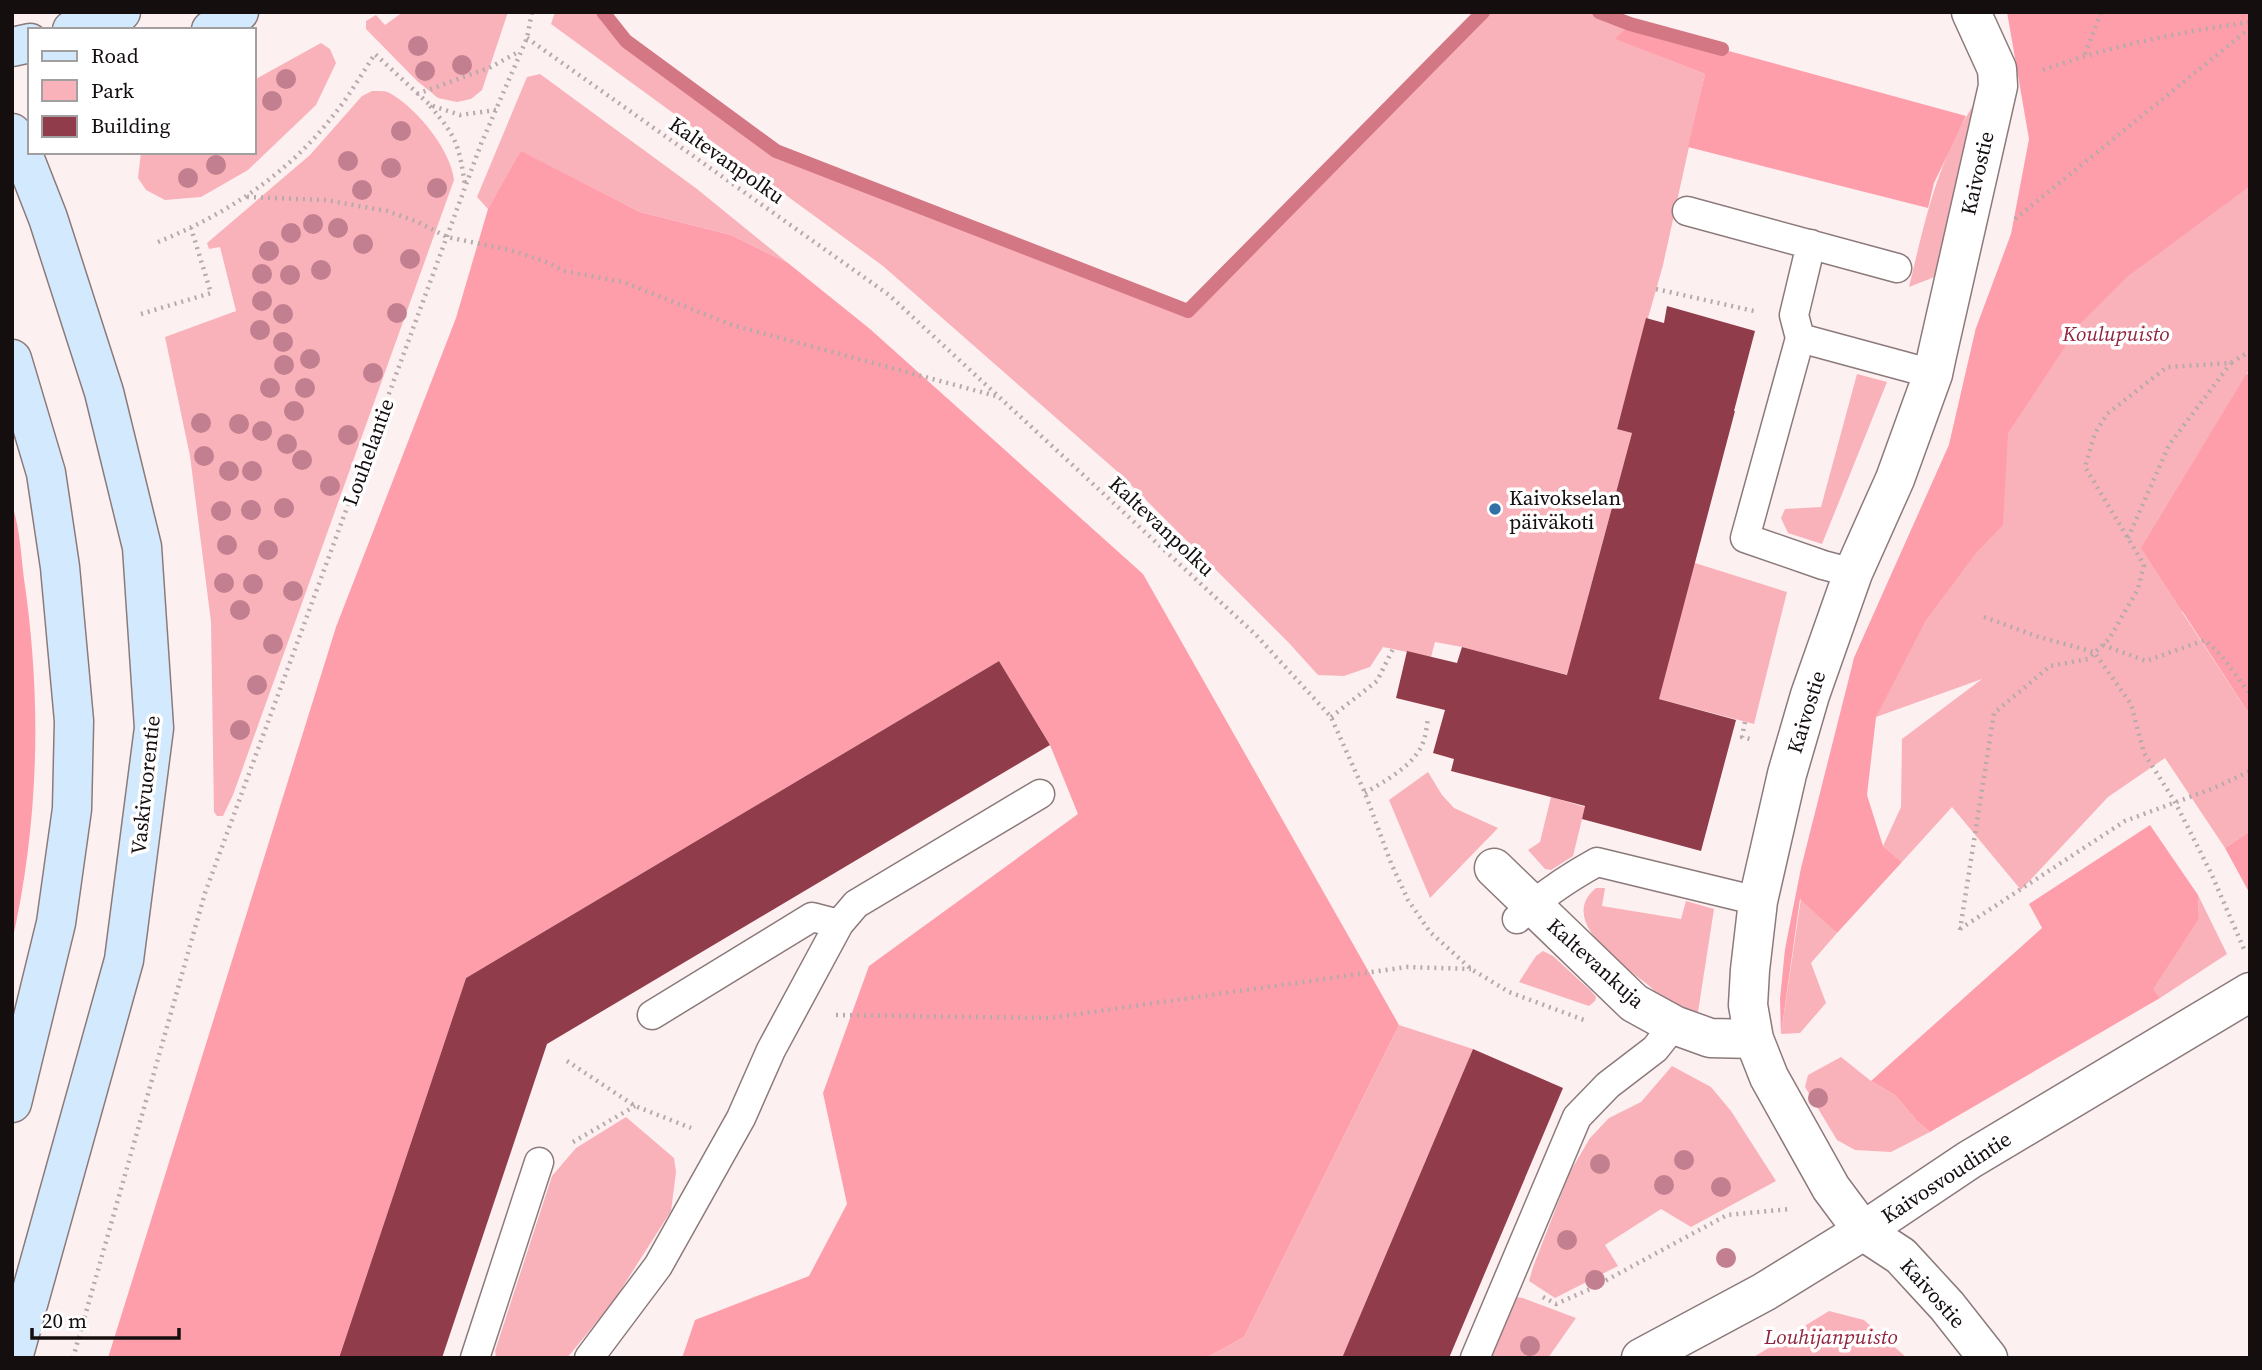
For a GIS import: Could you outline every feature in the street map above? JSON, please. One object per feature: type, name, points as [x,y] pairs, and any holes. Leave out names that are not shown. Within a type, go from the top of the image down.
[{"type":"main road","points":[[77,28],[121,12]]},
{"type":"main road","points":[[214,28],[239,12]]},
{"type":"main road","name":"Vaskivuorentie","points":[[13,1358],[124,960],[154,728],[142,547],[104,393],[48,218],[19,145]]},
{"type":"main road","points":[[12,359],[46,473],[60,566],[74,721],[72,808],[56,923],[12,1103]]},
{"type":"street","name":"Kaivostie","points":[[1971,12],[1997,69],[1997,86],[1933,374],[1895,479],[1853,573],[1798,734],[1758,901],[1748,1004],[1754,1039],[1769,1077],[1831,1188],[1863,1231],[1901,1256],[1947,1306],[1988,1358]]},
{"type":"street","name":"Kaltevankuja","points":[[1494,868],[1524,912],[1634,1003],[1664,1037],[1754,1039]]},
{"type":"street","name":"Kaivosvoudintie","points":[[1641,1358],[1764,1292],[1863,1231],[1969,1160],[2250,992]]},
{"type":"lane","points":[[1686,211],[1897,268]]},
{"type":"lane","points":[[1811,244],[1794,315],[1800,338],[1745,538],[1853,573]]},
{"type":"lane","points":[[1800,338],[1933,374]]},
{"type":"lane","points":[[589,1358],[658,1266],[741,1118],[771,1050],[839,924],[856,904],[1040,794]]},
{"type":"lane","points":[[1524,912],[1570,877],[1597,862],[1758,901]]},
{"type":"lane","points":[[652,1015],[812,917],[839,924]]},
{"type":"lane","points":[[1475,1358],[1577,1117],[1608,1085],[1664,1037]]},
{"type":"lane","points":[[475,1358],[539,1161]]},
{"type":"path","name":"Louhelantie","points":[[73,1358],[205,893],[466,186],[527,38],[532,12]]},
{"type":"path","points":[[2084,55],[2101,12]]},
{"type":"path","points":[[1997,86],[2084,55],[2213,27],[2250,22]]},
{"type":"path","points":[[2008,224],[2250,28]]},
{"type":"path","name":"Kaltevanpolku","points":[[527,38],[889,295],[1256,635],[1331,717],[1408,900],[1430,932],[1471,969],[1509,992],[1621,1034],[1664,1037]]},
{"type":"path","points":[[417,94],[491,67],[521,50]]},
{"type":"path","points":[[158,242],[191,228],[247,197],[299,156],[333,116],[375,54],[430,105],[447,126],[459,148],[466,186]]},
{"type":"path","points":[[430,105],[460,115],[496,110]]},
{"type":"path","points":[[247,197],[325,200],[387,211],[418,222],[447,237],[510,250],[564,271],[623,282],[732,325],[999,396]]},
{"type":"path","points":[[141,314],[211,293],[191,228]]},
{"type":"path","points":[[2127,538],[2169,445],[2231,363],[2250,351]]},
{"type":"path","points":[[2231,363],[2167,366],[2107,414],[2095,433],[2085,467],[2144,565],[2138,589],[2109,639],[2088,659],[2050,666],[1994,713],[1960,930],[2125,821],[2214,788],[2250,771]]},
{"type":"path","points":[[1984,617],[2094,652],[2131,704],[2144,753],[2175,802],[2211,873],[2249,959]]},
{"type":"path","points":[[2103,645],[2146,661],[2205,640],[2221,655],[2250,694]]},
{"type":"path","points":[[1331,717],[1377,681],[1393,649]]},
{"type":"path","points":[[1365,793],[1401,770],[1415,754],[1424,742],[1428,718]]},
{"type":"path","points":[[850,1016],[1050,1018],[1408,967],[1471,969]]},
{"type":"path","points":[[567,1060],[635,1106],[727,1142]]},
{"type":"path","points":[[539,1161],[635,1106]]},
{"type":"path","points":[[1508,1279],[1556,1304],[1590,1289],[1727,1215],[1791,1209]]},
{"type":"green space","points":[[403,12],[508,12],[482,90],[471,99],[457,102],[438,98],[417,81],[366,29],[366,21],[376,15],[385,25]]},
{"type":"green space","points":[[555,12],[603,12],[626,41],[776,151],[1188,311],[1483,12],[1599,12],[1630,24],[1616,39],[1705,74],[1663,265],[1617,428],[1632,433],[1579,630],[1695,563],[1787,592],[1754,724],[1435,642],[1431,657],[1383,647],[1370,667],[1344,676],[1318,675],[1119,473],[883,266],[551,24]]},
{"type":"green space","points":[[321,43],[330,49],[336,63],[316,105],[248,170],[201,197],[165,200],[146,190],[138,178],[141,154],[256,154],[256,79]]},
{"type":"green space","points":[[540,74],[697,189],[788,263],[731,235],[640,212],[522,152],[488,209],[477,197],[527,77]]},
{"type":"green space","points":[[372,91],[391,93],[423,121],[447,157],[454,180],[233,795],[223,816],[217,816],[214,812],[211,622],[190,456],[165,337],[236,311],[220,247],[209,249],[207,243],[310,155],[362,96]]},
{"type":"green space","points":[[1980,95],[1937,276],[1909,287],[1935,188],[1954,141]]},
{"type":"green space","name":"Koulupuisto","points":[[2250,102],[2250,371],[2247,373],[2182,612],[2250,715],[2250,831],[2225,848],[2165,758],[2108,797],[2021,890],[1952,807],[1902,862],[1883,846],[1901,807],[1902,739],[1982,679],[1876,717],[1834,792],[1854,658],[1949,445],[1976,328]]},
{"type":"green space","points":[[1857,374],[1887,382],[1822,544],[1788,533],[1781,518],[1785,509],[1821,507]]},
{"type":"green space","points":[[1428,772],[1442,795],[1454,808],[1498,828],[1430,898],[1389,800]]},
{"type":"green space","points":[[1551,797],[1585,807],[1573,856],[1551,870],[1545,869],[1528,850],[1540,842]]},
{"type":"green space","points":[[1596,888],[1605,888],[1602,906],[1681,919],[1686,901],[1714,909],[1698,1012],[1683,1012],[1672,1006],[1623,966],[1598,941],[1588,928],[1584,914],[1586,901]]},
{"type":"green space","points":[[2198,895],[2227,954],[2160,998],[2152,989],[2199,919]]},
{"type":"green space","points":[[1801,898],[1837,933],[1811,963],[1826,1003],[1800,1033],[1781,1034]]},
{"type":"green space","points":[[1543,951],[1553,956],[1591,991],[1596,997],[1595,1001],[1589,1006],[1519,982],[1536,956]]},
{"type":"green space","points":[[1399,1025],[1473,1049],[1342,1358],[1206,1358],[1244,1337]]},
{"type":"green space","points":[[1841,1057],[1871,1081],[1895,1095],[1930,1132],[1891,1152],[1855,1150],[1837,1140],[1805,1087],[1808,1075]]},
{"type":"green space","points":[[1672,1066],[1711,1087],[1731,1111],[1776,1181],[1691,1227],[1661,1209],[1605,1245],[1618,1266],[1555,1298],[1529,1281],[1570,1172],[1590,1138],[1609,1118],[1641,1102]]},
{"type":"green space","points":[[626,1117],[674,1158],[676,1172],[671,1211],[613,1302],[567,1358],[496,1358],[495,1351],[552,1176],[576,1148]]},
{"type":"green space","points":[[1515,1297],[1576,1318],[1548,1358],[1485,1358]]},
{"type":"green space","name":"Louhijanpuisto","points":[[1829,1311],[1864,1320],[1907,1358],[1752,1358]]},
{"type":"shaded area","points":[[2007,12],[2250,12],[2250,186],[2127,277],[2080,324],[2008,433],[2003,525],[1976,553],[1926,620],[1876,717],[1867,795],[1883,846],[1902,862],[1837,933],[1800,899],[1781,1034],[1780,999],[1785,949],[1801,868],[1854,658],[1949,445],[1976,328],[2011,234],[2029,139]]},
{"type":"shaded area","points":[[1630,24],[1966,116],[1934,183],[1928,208],[1688,147],[1705,74],[1615,39]]},
{"type":"shaded area","points":[[521,151],[640,212],[731,235],[788,263],[870,329],[1143,574],[1399,1025],[1244,1337],[1206,1358],[682,1358],[695,1320],[809,1276],[847,1204],[823,1093],[869,966],[1078,814],[1050,745],[999,661],[466,978],[339,1358],[108,1358],[336,627],[456,318],[488,209]]},
{"type":"shaded area","points":[[2247,373],[2250,377],[2250,715],[2141,548]]},
{"type":"shaded area","points":[[12,505],[19,532],[30,624],[34,670],[35,761],[28,852],[12,942]]},
{"type":"shaded area","points":[[2150,825],[2198,895],[2199,919],[2153,989],[2160,998],[1930,1132],[1895,1095],[1871,1081],[2042,928],[2029,904]]},
{"type":"shaded area","points":[[2250,831],[2250,894],[2225,848]]},
{"type":"building","points":[[1667,306],[1755,331],[1659,699],[1736,720],[1701,851],[1582,819],[1585,806],[1451,771],[1454,759],[1433,753],[1445,710],[1396,698],[1407,651],[1457,663],[1462,647],[1567,675],[1632,433],[1617,429],[1646,318],[1664,323]]},
{"type":"building","points":[[999,661],[1050,745],[547,1044],[442,1358],[339,1358],[466,978]]},
{"type":"building","points":[[1473,1049],[1563,1088],[1449,1358],[1342,1358]]},
{"type":"waterway","points":[[603,12],[626,41],[776,151],[1188,311],[1483,12]]},
{"type":"waterway","points":[[1599,12],[1630,24],[1722,49]]},
{"type":"place","name":"Kaivokselan päiväkoti","points":[[1495,509]]}]
